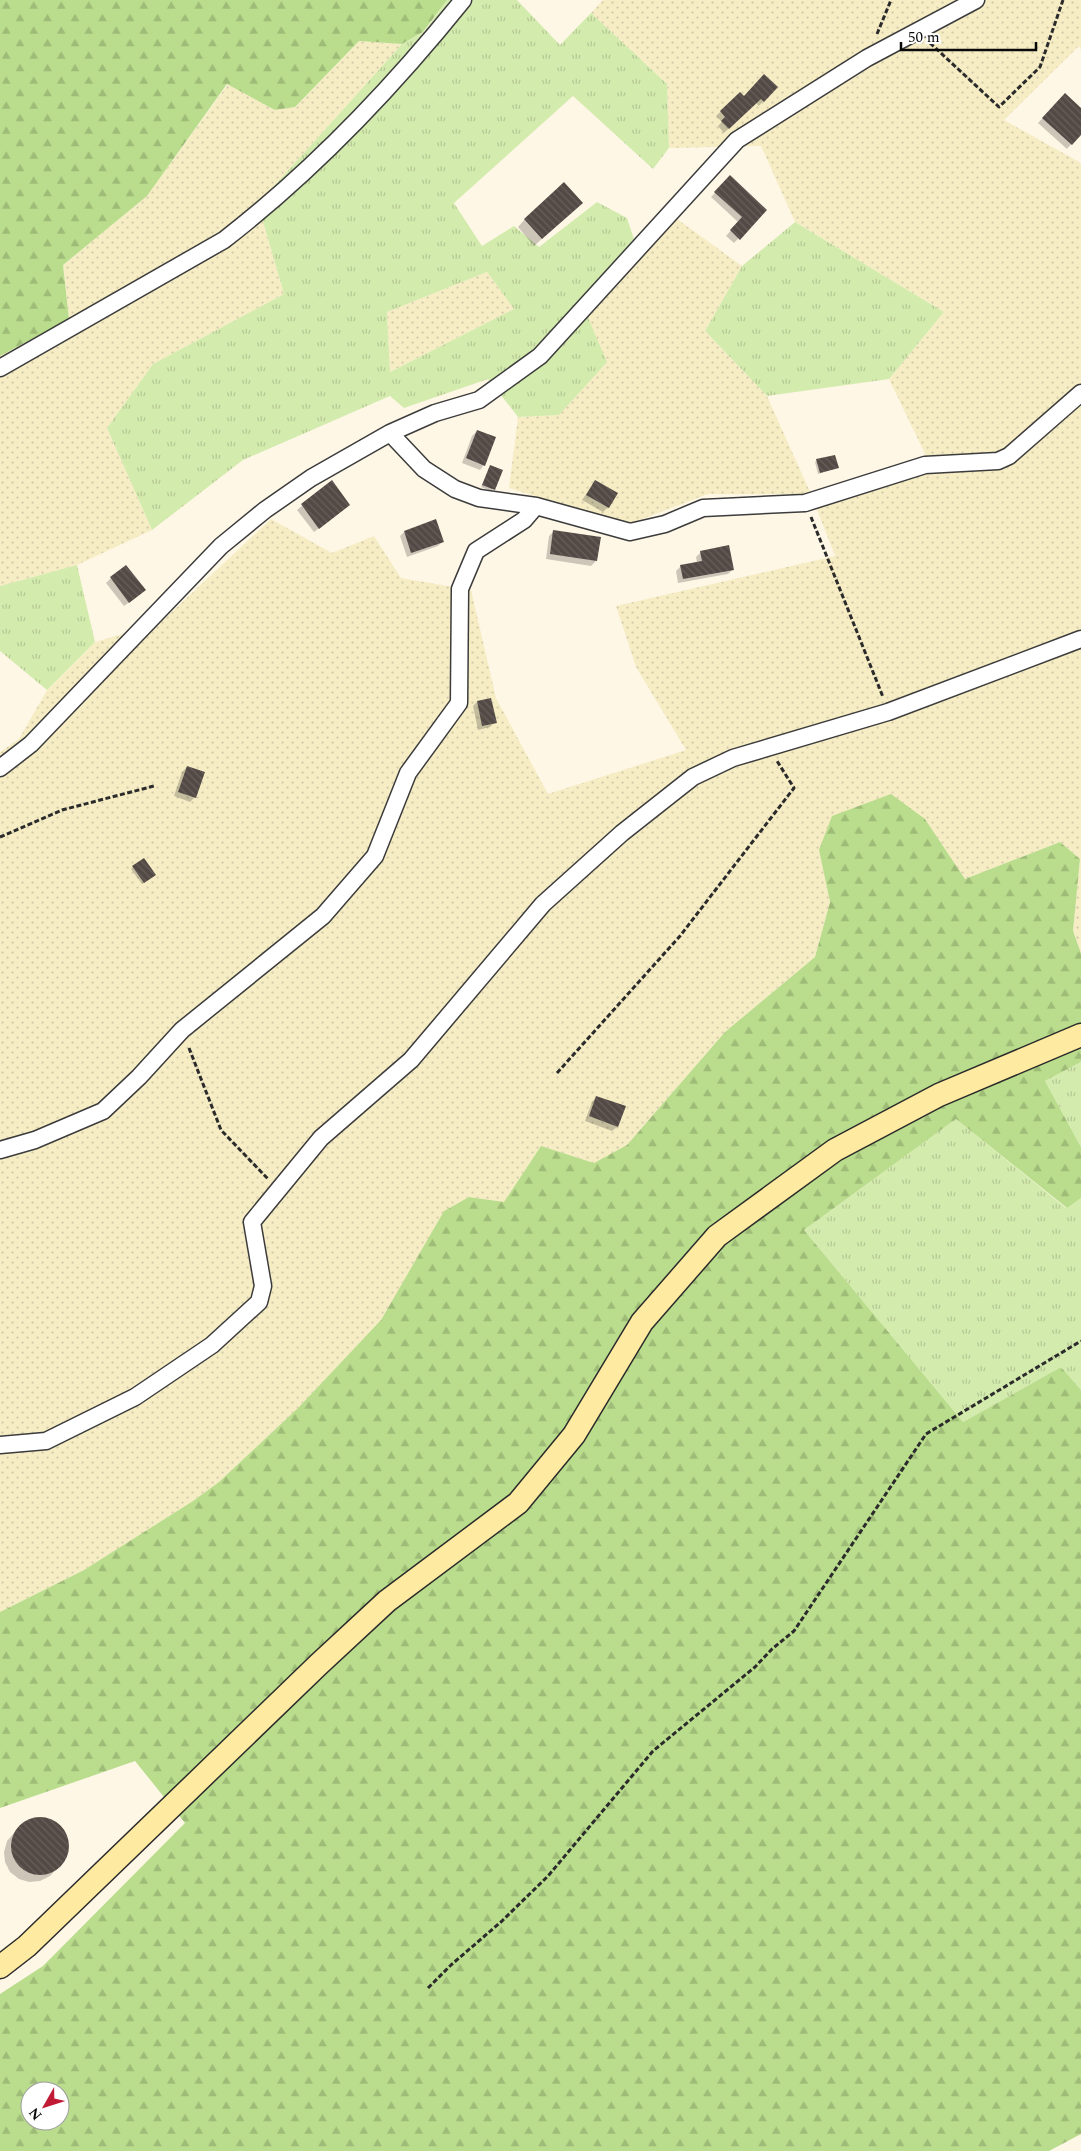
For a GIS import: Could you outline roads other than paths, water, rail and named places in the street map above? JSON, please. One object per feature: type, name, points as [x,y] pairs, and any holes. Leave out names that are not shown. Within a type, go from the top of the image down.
[{"type":"street","points":[[0,368],[224,240],[257,215],[360,117],[430,41],[463,0]]},
{"type":"street","points":[[0,768],[30,744],[221,546],[265,510],[311,478],[390,433],[435,413],[479,400],[540,356],[737,140],[867,58],[976,0]]},
{"type":"street","points":[[390,433],[424,469],[455,490],[479,498],[536,506],[630,532],[665,524],[703,508],[805,503],[925,465],[998,461],[1009,456],[1081,393]]},
{"type":"street","points":[[0,1150],[35,1140],[103,1111],[139,1077],[182,1030],[323,916],[375,856],[408,773],[459,703],[460,589],[476,551],[524,520],[536,506]]},
{"type":"street","points":[[0,1445],[46,1441],[135,1397],[212,1344],[259,1302],[263,1286],[252,1222],[321,1138],[411,1060],[543,904],[608,846],[693,777],[733,758],[888,712],[1054,651],[1081,639]]},
{"type":"street","points":[[0,1967],[27,1946],[318,1665],[387,1601],[518,1503],[574,1435],[642,1322],[717,1236],[835,1150],[939,1095],[1081,1035]]}]
